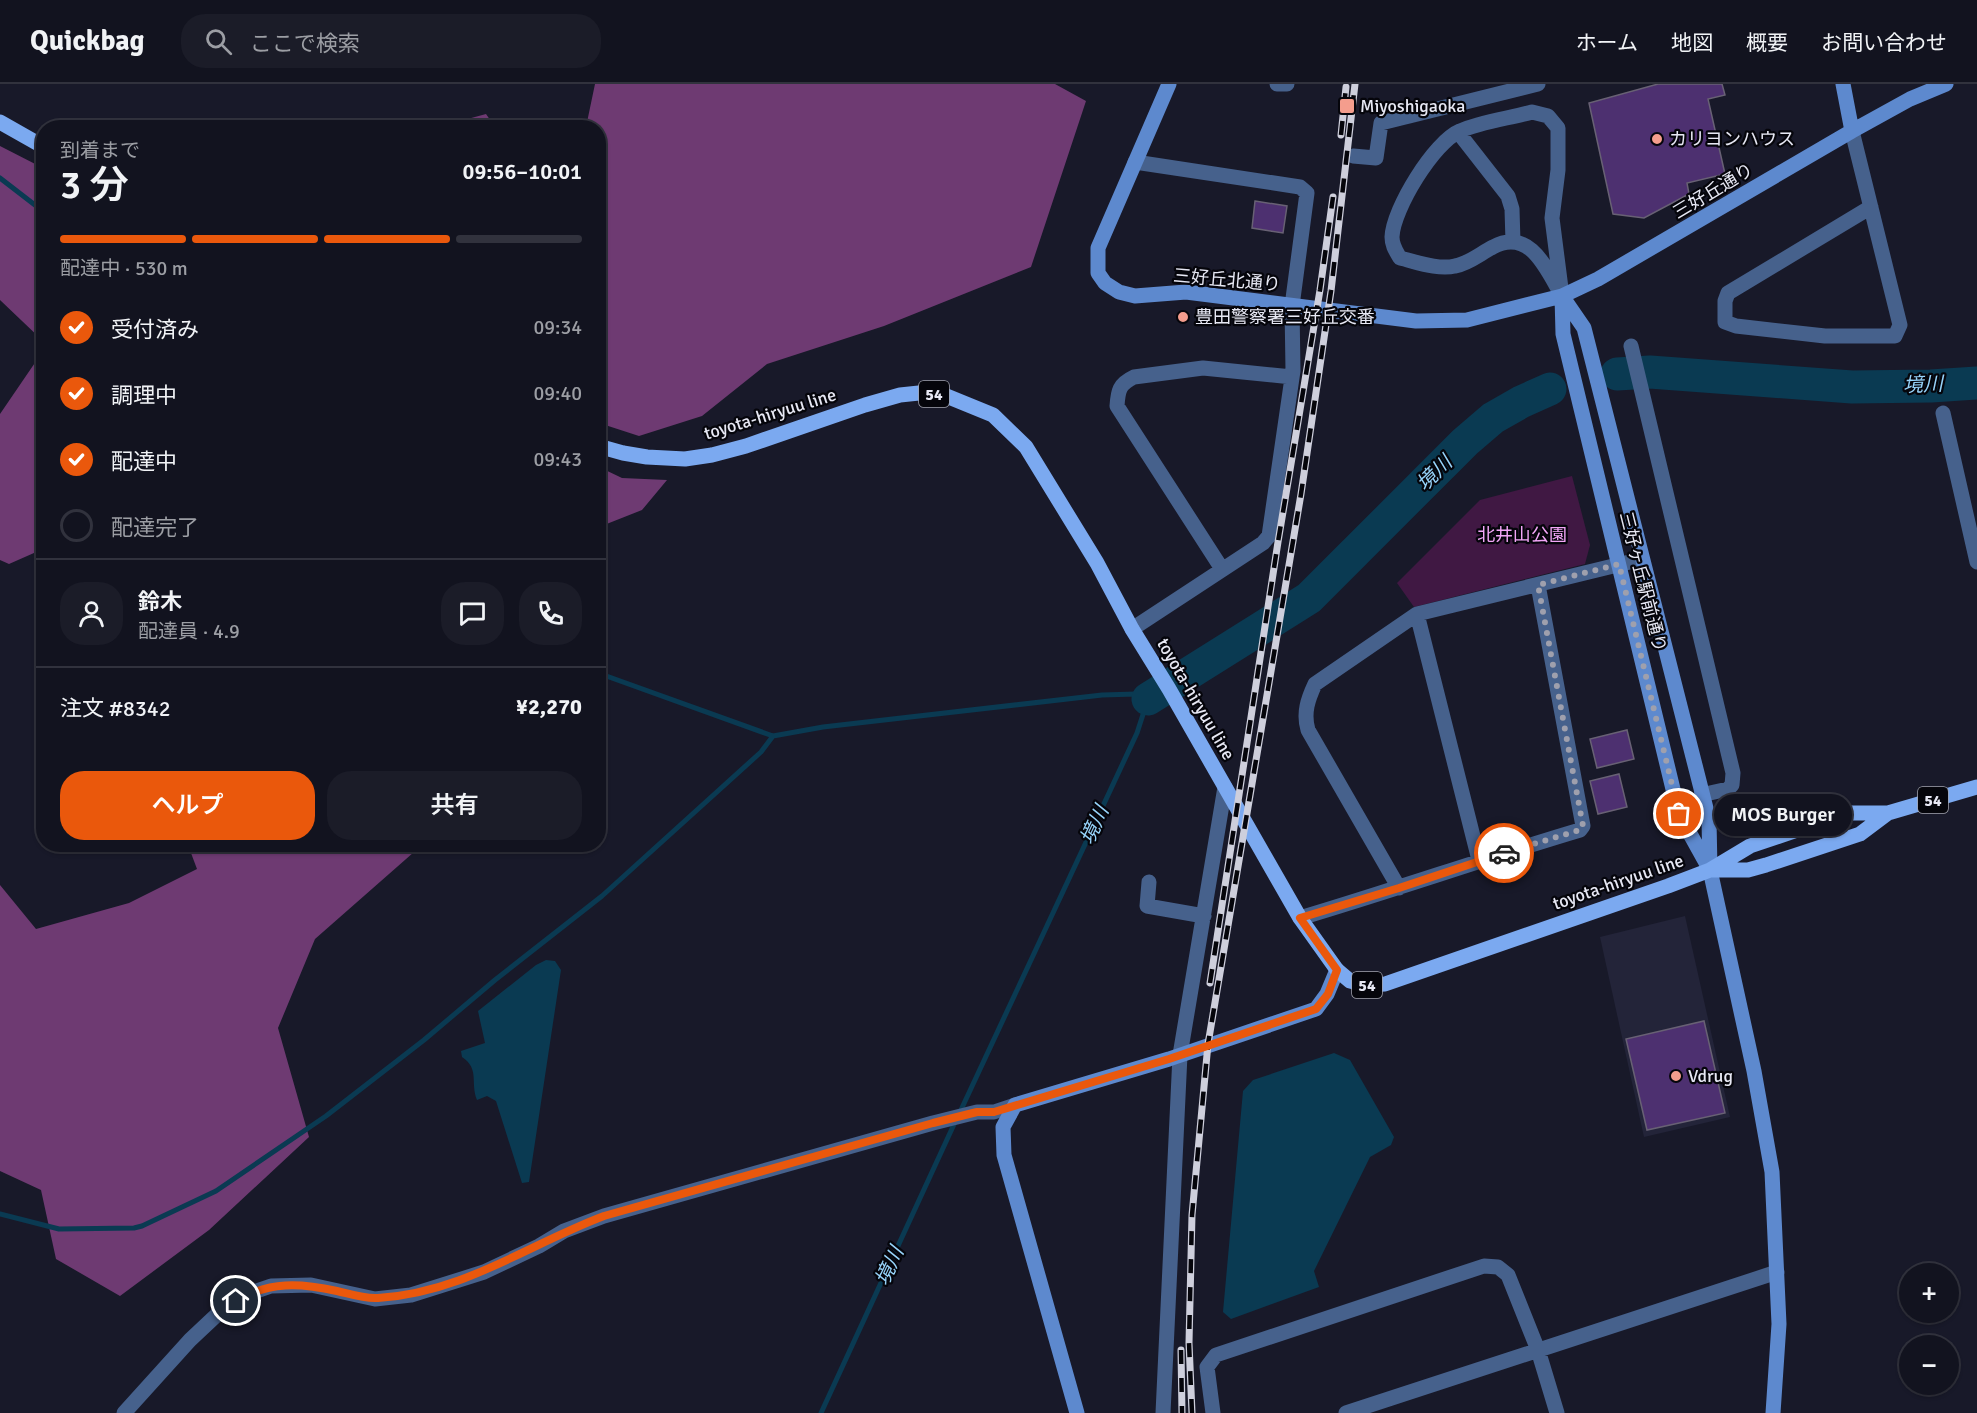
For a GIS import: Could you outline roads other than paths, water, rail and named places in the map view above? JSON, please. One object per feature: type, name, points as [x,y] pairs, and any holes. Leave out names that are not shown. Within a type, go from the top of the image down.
[{"type":"main road","points":[[0,122],[36,142]]},
{"type":"main road","name":"toyota-hiryuu line","points":[[606,448],[646,457],[685,459],[746,446],[900,395],[919,393],[944,395],[993,415],[1026,447],[1097,563],[1132,629],[1169,689],[1300,918],[1337,970],[1350,981],[1366,985],[1385,984],[1710,870]]},
{"type":"main road","name":"54","points":[[1710,870],[1750,846],[1847,813],[1888,813],[1977,787]]},
{"type":"main road","name":"54","points":[[1710,870],[1748,870],[1766,865],[1860,834],[1888,813]]},
{"type":"street","name":"三好丘北通り","points":[[1169,84],[1098,248],[1096,266],[1098,273],[1105,283],[1119,292],[1135,296],[1186,292],[1416,321],[1467,320],[1562,296]]},
{"type":"street","points":[[1277,84],[1287,84]]},
{"type":"street","points":[[1353,156],[1376,158],[1381,123],[1538,84]]},
{"type":"street","points":[[1843,84],[1852,131],[1872,207],[1900,325],[1894,336],[1825,336],[1736,326],[1725,322],[1725,301],[1728,293],[1872,207]]},
{"type":"street","name":"三好丘通り","points":[[1562,296],[1647,252],[1852,131],[1910,99],[1946,84]]},
{"type":"street","points":[[1562,296],[1552,218],[1558,170],[1558,128],[1548,116],[1532,112],[1458,132],[1420,171],[1401,206],[1392,234],[1393,246],[1400,258],[1441,267],[1456,266],[1498,244],[1517,242],[1538,255],[1562,296],[1584,328],[1709,820],[1710,870],[1754,1071],[1772,1172],[1779,1324],[1773,1413]]},
{"type":"street","points":[[1458,132],[1508,196],[1512,209],[1514,242]]},
{"type":"street","points":[[1132,629],[1263,543],[1269,536],[1292,377],[1292,306],[1307,193],[1300,187],[1135,162]]},
{"type":"street","name":"三好ヶ丘駅前通り","points":[[1562,296],[1563,334],[1679,814],[1710,870]]},
{"type":"street","points":[[1631,346],[1733,773],[1733,780],[1728,789],[1701,795]]},
{"type":"street","points":[[1222,569],[1116,406],[1118,392],[1125,381],[1134,377],[1203,369],[1292,377]]},
{"type":"street","points":[[1943,413],[1977,562]]},
{"type":"street","points":[[1399,888],[1308,730],[1304,718],[1315,684],[1417,614],[1642,559]]},
{"type":"street","points":[[1300,918],[1580,830],[1583,826],[1538,585]]},
{"type":"street","points":[[1417,614],[1479,860]]},
{"type":"street","points":[[1163,1413],[1180,1055],[1225,787]]},
{"type":"street","points":[[1149,882],[1147,906],[1203,916]]},
{"type":"street","points":[[124,1413],[190,1340],[223,1309],[248,1294],[271,1286],[311,1285],[375,1299],[411,1295],[484,1272],[539,1246],[564,1231],[604,1216],[945,1120],[977,1112],[994,1112],[1180,1055],[1316,1009],[1328,994],[1337,970]]},
{"type":"street","points":[[1015,1105],[1003,1127],[1004,1155],[1077,1413]]},
{"type":"street","points":[[1213,1413],[1207,1367],[1216,1355],[1484,1266],[1498,1267],[1508,1275],[1538,1350],[1557,1413]]},
{"type":"street","points":[[1347,1413],[1777,1272]]},
{"type":"waterway","points":[[0,178],[36,206]]},
{"type":"waterway","name":"境川","points":[[1617,374],[1650,372],[1852,387],[1977,383]]},
{"type":"waterway","name":"境川","points":[[1148,699],[1309,598],[1465,442],[1493,418],[1550,389]]},
{"type":"waterway","points":[[606,676],[773,736],[823,727],[1102,695],[1136,694],[1148,699],[1137,733],[960,1112]]},
{"type":"waterway","points":[[0,1214],[59,1229],[134,1228],[216,1191],[326,1116],[602,896],[761,752],[773,736]]},
{"type":"waterway","name":"境川","points":[[821,1413],[956,1120]]},
{"type":"railway","points":[[1192,1413],[1189,1343],[1192,1215],[1208,1044],[1301,494],[1331,291],[1355,84]]},
{"type":"railway","points":[[1341,135],[1346,87]]},
{"type":"railway","points":[[1210,983],[1333,197]]},
{"type":"railway","points":[[1181,1350],[1182,1413]]},
{"type":"place","name":"Miyoshigaoka","points":[[1347,106]]},
{"type":"place","name":"カリヨンハウス","points":[[1657,139]]},
{"type":"place","name":"豊田警察署三好丘交番","points":[[1183,317]]},
{"type":"place","name":"MOS Burger","points":[[1679,814]]},
{"type":"place","name":"Vdrug","points":[[1676,1076]]},
{"type":"park label","name":"北井山公園","points":[[1522,535]]}]
